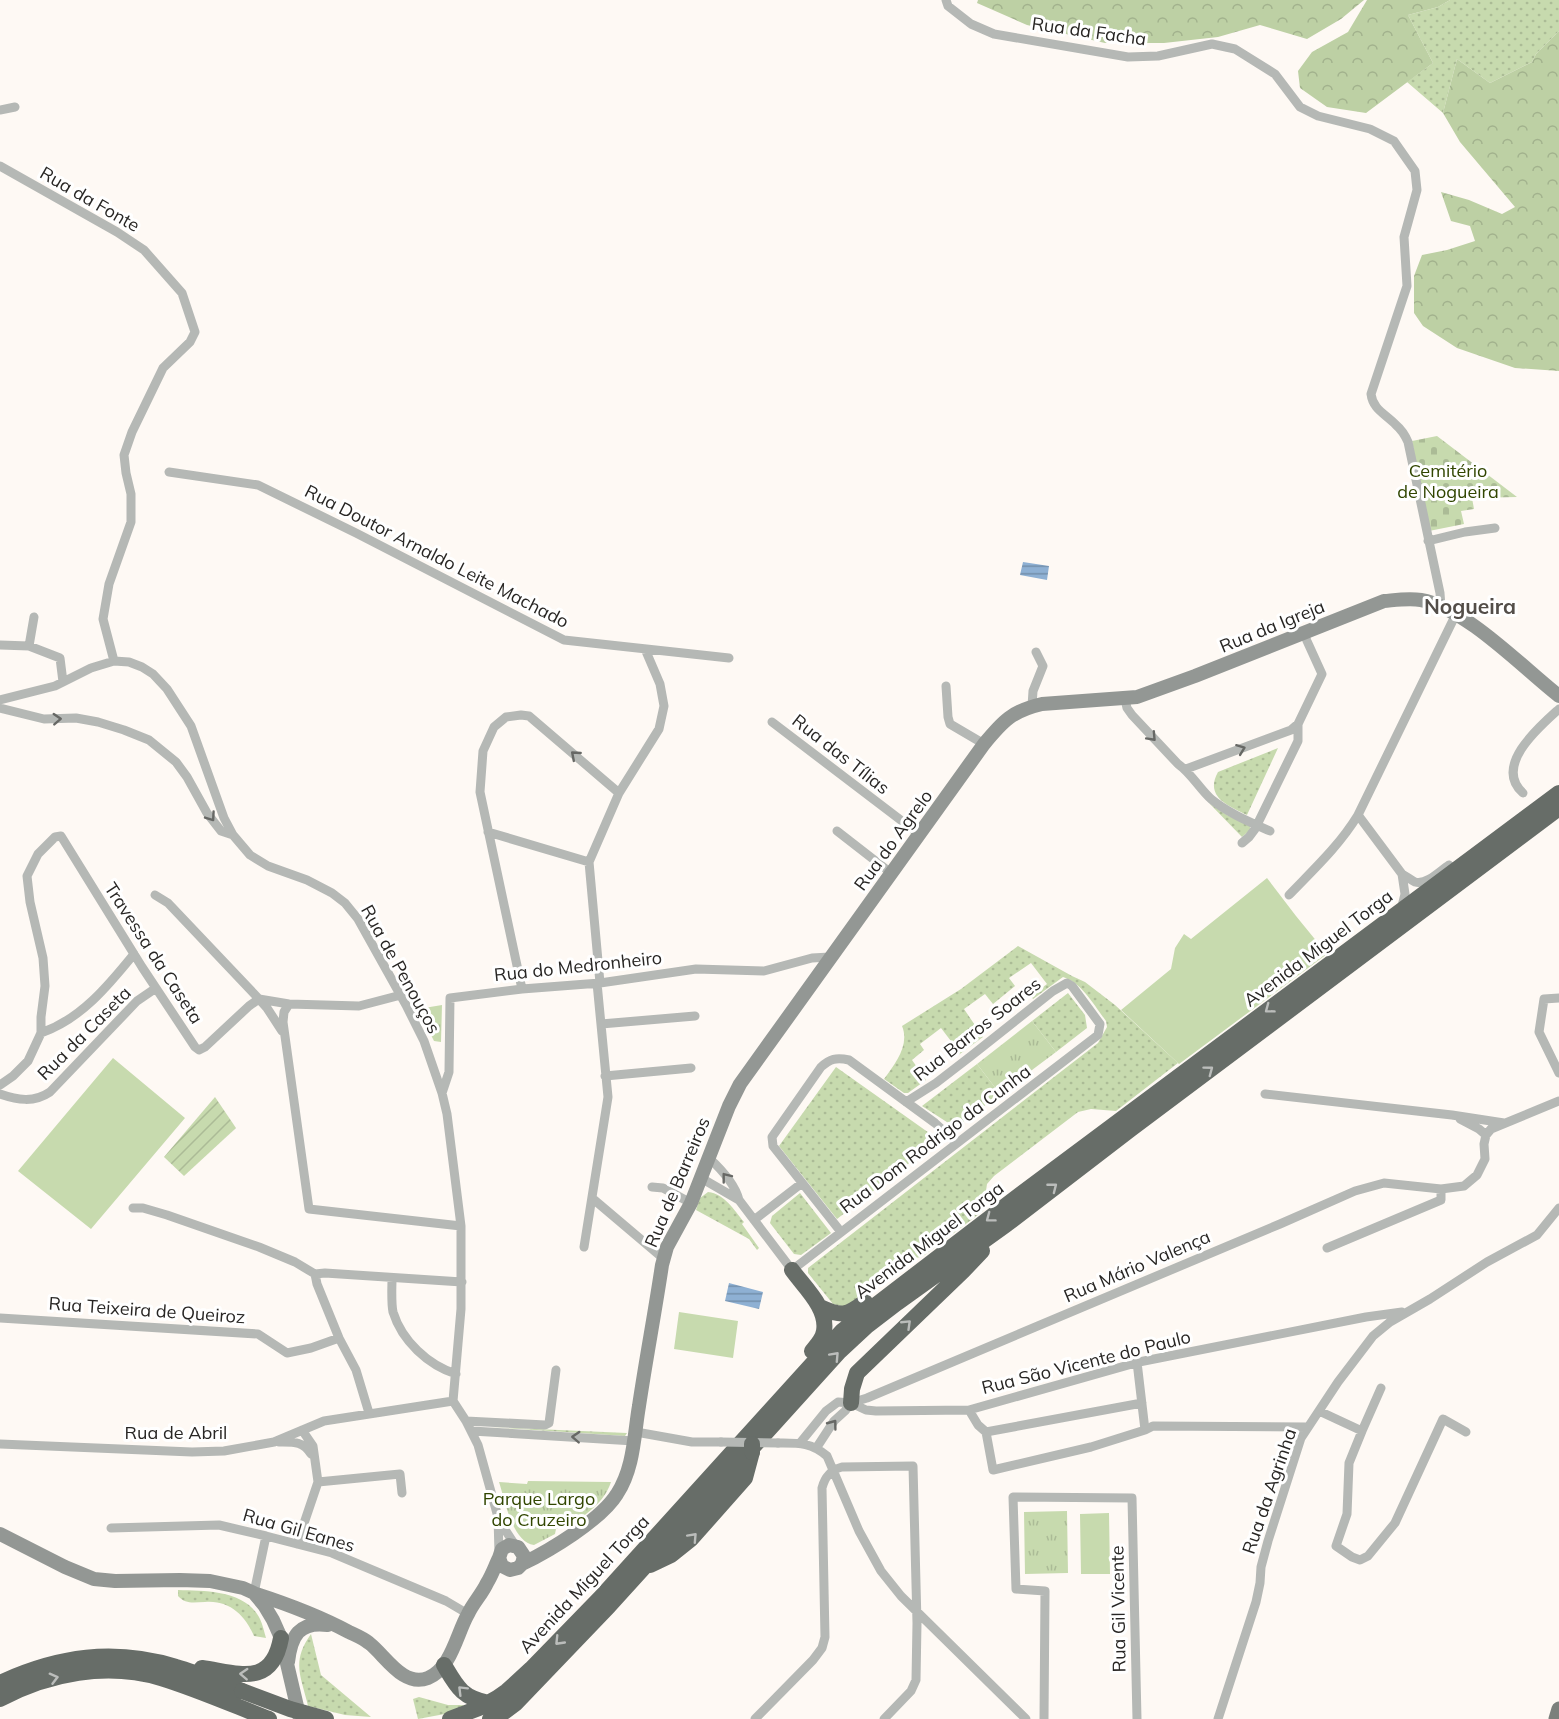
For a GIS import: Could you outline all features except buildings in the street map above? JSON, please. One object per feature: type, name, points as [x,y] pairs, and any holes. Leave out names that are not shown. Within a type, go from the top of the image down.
[{"type":"highway","points":[[1486,852],[1559,793]]},
{"type":"highway","points":[[1486,852],[1559,808]]},
{"type":"highway","name":"Avenida Miguel Torga","points":[[495,1713],[507,1691],[574,1625],[842,1331],[1400,912],[1486,852]]},
{"type":"highway","name":"Avenida Miguel Torga","points":[[450,1719],[468,1713],[495,1713],[525,1695],[852,1340],[897,1303],[1007,1224],[1486,852]]},
{"type":"highway","points":[[851,1402],[857,1373],[963,1271],[1007,1224]]},
{"type":"highway","points":[[784,1394],[793,1372],[822,1338],[825,1330],[820,1307],[792,1270]]},
{"type":"highway","points":[[820,1307],[840,1315],[852,1311],[906,1271],[921,1270]]},
{"type":"highway","points":[[644,1568],[671,1555],[691,1539],[745,1478],[752,1447]]},
{"type":"highway","points":[[175,1666],[246,1675],[256,1674],[270,1666],[276,1656],[277,1628]]},
{"type":"highway","points":[[0,1683],[36,1668],[81,1658],[120,1656],[175,1666],[290,1709],[326,1719]]},
{"type":"highway","points":[[444,1665],[462,1692],[495,1713]]},
{"type":"highway","points":[[0,1700],[45,1680],[64,1675],[120,1671],[149,1675],[268,1719]]},
{"type":"main road","points":[[1556,1719],[1559,1709]]},
{"type":"street","name":"Rua da Facha","points":[[946,0],[948,6],[971,24],[994,34],[1128,57],[1158,56],[1212,44],[1235,49],[1275,74],[1300,107],[1318,116],[1370,129],[1394,141],[1415,171],[1417,190],[1404,237],[1407,286],[1371,394],[1372,402],[1378,410],[1403,431],[1408,442],[1441,607]]},
{"type":"street","points":[[0,110],[15,107]]},
{"type":"street","name":"Rua da Fonte","points":[[0,166],[89,215],[144,250],[182,292],[195,332],[190,342],[163,368],[132,432],[124,455],[131,494],[131,522],[109,584],[103,619],[114,662]]},
{"type":"street","name":"Rua Doutor Arnaldo Leite Machado","points":[[169,472],[258,485],[564,640],[729,658]]},
{"type":"street","points":[[1428,541],[1495,528]]},
{"type":"street","name":"Rua da Igreja","points":[[984,744],[1011,715],[1032,706],[1137,697],[1168,687],[1384,601],[1422,600],[1456,614],[1559,696]]},
{"type":"street","points":[[1288,895],[1334,850],[1358,815],[1456,614]]},
{"type":"street","points":[[29,646],[34,617]]},
{"type":"street","points":[[1186,770],[1291,730],[1298,724],[1322,674],[1304,633]]},
{"type":"street","points":[[0,645],[29,646],[60,658],[63,682]]},
{"type":"street","points":[[584,1247],[608,1097],[589,862],[619,793],[659,729],[664,706],[660,684],[645,649]]},
{"type":"street","points":[[1032,706],[1033,691],[1043,666],[1036,652]]},
{"type":"street","name":"Rua de Penouços","points":[[0,700],[46,688],[91,668],[114,662],[129,662],[142,667],[153,674],[167,689],[190,726],[224,818],[233,835],[250,855],[268,866],[307,880],[332,893],[345,903],[358,919],[424,1041],[447,1114],[460,1226],[462,1282],[453,1401]]},
{"type":"street","points":[[946,686],[950,724],[984,744]]},
{"type":"street","points":[[1125,699],[1132,715],[1211,799],[1270,831]]},
{"type":"street","points":[[0,708],[44,719],[76,718],[98,722],[148,740],[176,762],[207,813],[221,831],[233,835]]},
{"type":"street","points":[[1523,793],[1513,781],[1514,766],[1521,749],[1559,708]]},
{"type":"street","points":[[522,989],[480,792],[483,751],[494,727],[506,717],[521,714],[529,716],[619,793]]},
{"type":"street","name":"Rua das Tílias","points":[[772,722],[919,834]]},
{"type":"street","points":[[1242,843],[1250,837],[1257,825],[1298,741],[1298,724]]},
{"type":"street","name":"Rua do Agrelo","points":[[830,957],[984,744]]},
{"type":"street","points":[[1358,815],[1402,874],[1416,882],[1429,879],[1460,858],[1486,852]]},
{"type":"street","points":[[837,831],[891,873]]},
{"type":"street","points":[[488,832],[589,862]]},
{"type":"street","name":"Travessa da Caseta","points":[[41,1033],[45,986],[43,958],[30,902],[27,876],[38,854],[55,837],[61,836],[195,1047],[199,1050],[205,1047],[259,999]]},
{"type":"street","points":[[1400,912],[1405,894],[1402,874]]},
{"type":"street","points":[[155,895],[168,903],[259,999],[285,1036]]},
{"type":"street","points":[[0,1085],[14,1077],[28,1061],[41,1033],[77,1015],[134,954]]},
{"type":"street","name":"Rua do Medronheiro","points":[[442,1093],[449,1072],[450,998],[599,983],[696,969],[764,971],[805,961],[812,957],[830,957]]},
{"type":"street","name":"Rua de Barreiros","points":[[517,1558],[542,1552],[584,1527],[604,1511],[617,1495],[627,1477],[664,1259],[670,1239],[691,1203],[740,1084],[830,957]]},
{"type":"street","points":[[805,961],[821,970]]},
{"type":"street","name":"Rua Dom Rodrigo da Cunha","points":[[792,1270],[1098,1035],[1101,1024],[1098,1018],[1067,983]]},
{"type":"street","name":"Rua Barros Soares","points":[[906,1102],[936,1083],[1053,991],[1067,983]]},
{"type":"street","name":"Rua da Caseta","points":[[0,1094],[30,1100],[50,1092],[138,1001],[156,988]]},
{"type":"street","points":[[259,999],[290,1004],[359,1006],[400,995]]},
{"type":"street","points":[[1559,998],[1544,999],[1539,1032],[1559,1073]]},
{"type":"street","points":[[290,1004],[284,1012],[283,1022],[309,1209],[460,1226]]},
{"type":"street","points":[[602,1024],[695,1016]]},
{"type":"street","name":"Rua Barros Soares","points":[[841,1232],[773,1146],[772,1137],[820,1067],[830,1059],[849,1060],[935,1123],[956,1142]]},
{"type":"street","points":[[605,1076],[691,1068]]},
{"type":"street","points":[[1266,1094],[1505,1123]]},
{"type":"street","points":[[1452,1115],[1486,1135],[1491,1129],[1559,1101]]},
{"type":"street","name":"Rua Mário Valença","points":[[800,1443],[832,1405],[838,1402],[851,1402],[887,1390],[1355,1191],[1384,1183],[1441,1189],[1464,1186],[1477,1175],[1485,1159],[1486,1135]]},
{"type":"street","points":[[709,1158],[737,1191],[739,1200]]},
{"type":"street","points":[[701,1178],[739,1200],[792,1270]]},
{"type":"street","points":[[754,1220],[802,1183]]},
{"type":"street","points":[[652,1187],[663,1188],[691,1203]]},
{"type":"street","points":[[1327,1248],[1441,1200],[1441,1189]]},
{"type":"street","points":[[592,1198],[664,1259]]},
{"type":"street","points":[[133,1208],[143,1208],[167,1215],[259,1248],[295,1262],[315,1274],[462,1282]]},
{"type":"street","name":"Rua da Agrinha","points":[[1218,1719],[1256,1602],[1261,1567],[1268,1541],[1301,1438],[1308,1426],[1373,1336],[1390,1322],[1487,1262],[1537,1235],[1559,1208]]},
{"type":"street","points":[[315,1274],[316,1284],[339,1338],[356,1370],[369,1413]]},
{"type":"street","points":[[392,1278],[393,1310],[402,1330],[414,1347],[432,1363],[456,1374]]},
{"type":"street","name":"Rua São Vicente do Paulo","points":[[851,1402],[866,1410],[876,1411],[969,1410],[1137,1362],[1366,1317],[1409,1311]]},
{"type":"street","points":[[1366,1317],[1379,1331]]},
{"type":"street","name":"Rua Teixeira de Queiroz","points":[[0,1318],[258,1334],[286,1353],[311,1348],[339,1338]]},
{"type":"street","points":[[1137,1362],[1145,1430]]},
{"type":"street","points":[[466,1421],[545,1425],[549,1423],[556,1370]]},
{"type":"street","points":[[1381,1388],[1349,1463],[1347,1514],[1336,1546],[1352,1557],[1360,1560],[1368,1556],[1395,1523],[1443,1419],[1466,1432]]},
{"type":"street","points":[[453,1401],[478,1445],[498,1517],[517,1558]]},
{"type":"street","name":"Rua de Abril","points":[[0,1444],[224,1451],[274,1442],[324,1421],[453,1401]]},
{"type":"street","points":[[817,1447],[834,1421],[851,1402]]},
{"type":"street","points":[[986,1432],[1142,1402]]},
{"type":"street","points":[[969,1410],[978,1425],[986,1432],[993,1470],[1091,1447],[1153,1426],[1308,1426]]},
{"type":"street","points":[[1319,1411],[1362,1431]]},
{"type":"street","points":[[297,1544],[318,1482],[313,1446],[302,1430]]},
{"type":"street","points":[[472,1431],[635,1437],[721,1442],[752,1447],[778,1443],[800,1443],[817,1447],[827,1456],[859,1531],[881,1571],[917,1612],[1021,1717]]},
{"type":"street","points":[[274,1442],[298,1442],[306,1447],[315,1461]]},
{"type":"street","points":[[755,1719],[822,1648],[825,1637],[822,1488],[824,1480],[832,1470],[842,1467],[913,1467],[917,1612],[916,1680],[911,1691],[884,1719]]},
{"type":"street","points":[[318,1482],[400,1474],[402,1493]]},
{"type":"street","name":"Rua Gil Vicente","points":[[1044,1719],[1044,1591],[1016,1590],[1012,1497],[1132,1498],[1137,1719]]},
{"type":"street","points":[[498,1517],[499,1557],[502,1566],[517,1558]]},
{"type":"street","name":"Rua Gil Eanes","points":[[111,1528],[219,1525],[266,1536],[332,1553],[446,1601],[468,1614]]},
{"type":"street","points":[[0,1534],[94,1579],[210,1581],[243,1588],[339,1626],[368,1642],[401,1674],[412,1680],[427,1679],[444,1665],[502,1549],[506,1546],[517,1558]]},
{"type":"street","points":[[254,1593],[266,1536]]},
{"type":"street","points":[[487,1583],[517,1558]]},
{"type":"street","points":[[254,1593],[277,1628],[300,1719]]},
{"type":"street","points":[[277,1628],[283,1607],[290,1605]]},
{"type":"street","points":[[287,1668],[290,1649],[296,1634],[301,1629],[318,1623],[339,1626]]},
{"type":"street","points":[[277,1628],[301,1629]]},
{"type":"green space","points":[[978,0],[1364,0],[1341,19],[1307,39],[1260,25],[1218,37],[1164,43],[1105,43],[1027,25],[977,3]]},
{"type":"green space","points":[[1367,0],[1450,0],[1438,7],[1408,15],[1433,63],[1366,113],[1327,107],[1300,88],[1298,71],[1312,52],[1348,32]]},
{"type":"green space","points":[[1450,0],[1559,0],[1559,31],[1536,54],[1532,62],[1490,83],[1457,59],[1443,113],[1407,82],[1433,63],[1408,15],[1438,7]]},
{"type":"green space","points":[[1559,31],[1559,371],[1515,368],[1457,348],[1423,326],[1414,313],[1414,276],[1422,255],[1475,241],[1470,226],[1451,221],[1441,192],[1469,200],[1502,214],[1515,207],[1460,142],[1443,113],[1457,59],[1490,83],[1532,62],[1536,54]]},
{"type":"green space","name":"Cemitério de Nogueira","points":[[1437,436],[1517,497],[1472,498],[1474,509],[1461,511],[1464,524],[1429,531],[1412,441]]},
{"type":"green space","points":[[1278,748],[1247,815],[1220,800],[1214,788],[1218,772]]},
{"type":"green space","points":[[1209,803],[1250,826],[1250,830],[1242,837]]},
{"type":"green space","points":[[1267,878],[1327,954],[1179,1064],[1121,1010],[1171,969],[1175,948],[1184,934],[1191,939]]},
{"type":"green space","points":[[1018,946],[1085,982],[1115,1005],[1178,1063],[1116,1111],[1091,1109],[1078,1112],[994,1176],[987,1184],[983,1211],[922,1257],[914,1258],[854,1304],[846,1307],[833,1304],[808,1273],[808,1268],[1098,1043],[1107,1027],[1106,1021],[1087,995],[1076,984],[1063,977],[1033,999],[1031,996],[1047,984],[1031,963],[1009,978],[1015,986],[993,1004],[985,994],[964,1009],[983,1037],[953,1059],[949,1055],[957,1049],[941,1028],[920,1044],[924,1050],[912,1060],[926,1080],[908,1093],[904,1093],[884,1079],[897,1061],[903,1047],[902,1026],[961,989]]},
{"type":"green space","points":[[1068,993],[1085,1015],[1087,1028],[1056,1052],[1032,1021]]},
{"type":"green space","points":[[442,1005],[441,1042],[434,1041],[418,1009]]},
{"type":"green space","points":[[1032,1021],[1056,1052],[1000,1094],[977,1064]]},
{"type":"green space","points":[[113,1058],[185,1118],[91,1229],[18,1171]]},
{"type":"green space","points":[[977,1064],[1000,1094],[958,1126],[953,1126],[922,1106]]},
{"type":"green space","points":[[836,1067],[939,1140],[837,1219],[779,1146]]},
{"type":"green space","points":[[215,1097],[236,1128],[184,1176],[164,1157]]},
{"type":"green space","points":[[708,1192],[724,1199],[733,1208],[759,1248],[757,1250],[749,1239],[696,1210],[700,1198]]},
{"type":"green space","points":[[800,1193],[831,1233],[801,1255],[794,1254],[770,1223],[772,1216]]},
{"type":"green space","points":[[679,1312],[738,1321],[733,1358],[674,1349]]},
{"type":"green space","points":[[489,1427],[627,1433],[625,1436]]},
{"type":"green space","name":"Parque Largo do Cruzeiro","points":[[528,1481],[611,1482],[604,1496],[587,1513],[567,1527],[562,1526],[556,1529],[555,1534],[534,1545],[526,1542],[520,1536],[510,1519],[499,1482],[527,1484]]},
{"type":"green space","points":[[1067,1511],[1068,1573],[1025,1574],[1024,1512]]},
{"type":"green space","points":[[1109,1513],[1110,1574],[1081,1574],[1080,1514]]},
{"type":"green space","points":[[178,1590],[213,1592],[245,1602],[254,1609],[260,1619],[266,1638],[254,1636],[241,1615],[229,1606],[214,1602],[187,1602],[178,1596]]},
{"type":"green space","points":[[311,1634],[321,1675],[371,1717],[345,1715],[308,1706],[299,1661]]},
{"type":"green space","points":[[419,1697],[448,1705],[464,1705],[450,1713],[418,1719],[413,1699]]},
{"type":"water","points":[[1023,562],[1049,566],[1047,580],[1020,575]]},
{"type":"water","points":[[729,1283],[763,1292],[759,1309],[725,1301]]},
{"type":"district","name":"Nogueira","points":[[1470,606]]}]
